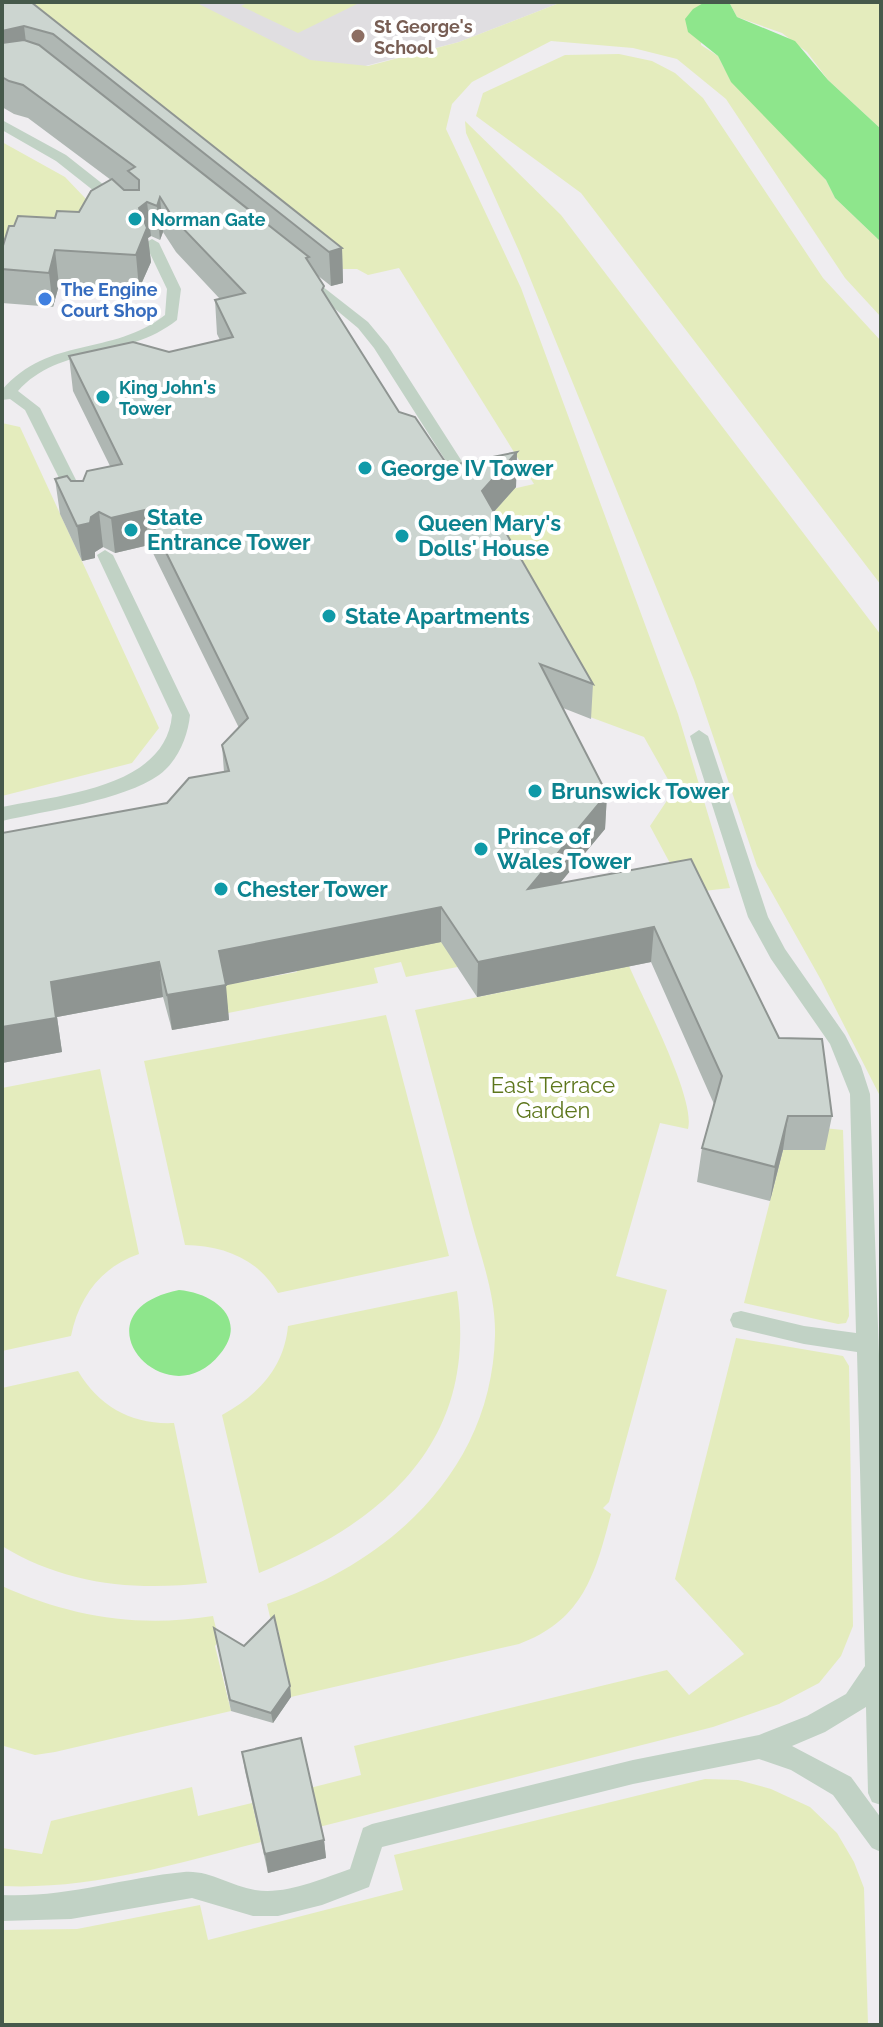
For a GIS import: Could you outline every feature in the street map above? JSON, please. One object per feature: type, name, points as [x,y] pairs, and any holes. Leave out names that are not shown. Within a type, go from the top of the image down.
[{"type":"lane","points":[[2,124],[61,158],[124,208]]},
{"type":"lane","points":[[82,509],[39,419],[21,398],[5,394],[15,382],[43,363],[77,353],[128,345],[147,338],[172,317],[174,289],[152,243]]},
{"type":"lane","points":[[294,267],[372,335],[462,474]]},
{"type":"lane","points":[[2,814],[127,782],[154,769],[181,733],[181,715],[105,555]]},
{"type":"lane","points":[[699,736],[758,917],[778,954],[838,1040],[860,1094],[881,1793]]},
{"type":"lane","points":[[741,1320],[804,1335],[868,1344]]},
{"type":"lane","points":[[2,1908],[29,1910],[80,1905],[185,1885],[211,1887],[256,1903],[304,1898],[360,1878],[372,1837],[648,1769],[759,1747],[816,1724],[855,1702],[877,1669]]},
{"type":"lane","points":[[759,1747],[798,1760],[842,1786],[881,1839]]},
{"type":"shaded area","name":"St George's School","points":[[176,2],[562,2],[459,42],[322,77]]},
{"type":"shaded area","points":[[705,2],[729,2],[737,17],[795,41],[828,80],[881,129],[881,242],[835,198],[826,180],[731,82],[718,56],[688,32],[685,19],[693,9]]},
{"type":"shaded area","points":[[179,1290],[215,1302],[224,1310],[231,1330],[220,1354],[198,1372],[175,1376],[155,1369],[138,1356],[130,1338],[132,1319],[147,1302]]},
{"type":"green space","points":[[2,2],[195,2],[310,60],[368,66],[459,42],[562,2],[704,2],[701,45],[718,56],[724,68],[826,180],[835,198],[881,242],[881,317],[845,278],[726,99],[677,59],[633,48],[551,41],[472,82],[452,104],[446,129],[521,288],[678,714],[730,888],[686,893],[650,826],[674,790],[644,737],[590,717],[475,515],[500,492],[534,484],[399,268],[368,275],[357,269],[337,269]]},
{"type":"green space","points":[[249,2],[361,2],[298,33],[241,6]]},
{"type":"green space","points":[[729,2],[881,2],[881,129],[828,80],[807,52],[782,33],[737,17]]},
{"type":"green space","points":[[619,54],[652,61],[675,73],[703,98],[823,278],[881,341],[881,585],[581,193],[476,116],[483,93],[565,55]]},
{"type":"green space","points":[[465,121],[561,215],[881,635],[881,1098],[821,980],[757,866],[694,680],[519,251],[466,133]]},
{"type":"green space","points":[[2,142],[65,177],[106,220],[2,267]]},
{"type":"green space","points":[[2,423],[20,427],[159,728],[132,763],[2,796]]},
{"type":"green space","points":[[627,907],[638,932],[406,977],[401,962],[374,968],[378,983],[228,1013],[220,986],[297,972],[296,968]]},
{"type":"green space","name":"East Terrace Garden","points":[[629,966],[677,1073],[688,1115],[688,1129],[660,1123],[616,1276],[667,1290],[609,1502],[603,1508],[611,1514],[592,1576],[572,1608],[558,1622],[519,1644],[291,1697],[279,1631],[273,1630],[267,1604],[312,1586],[354,1564],[392,1537],[426,1505],[454,1469],[475,1429],[489,1384],[495,1335],[490,1290],[415,1010]]},
{"type":"green space","points":[[386,1015],[449,1256],[278,1293],[260,1271],[238,1256],[213,1248],[185,1245],[144,1061]]},
{"type":"green space","points":[[100,1069],[139,1254],[113,1267],[94,1285],[80,1309],[71,1336],[2,1351],[2,1088]]},
{"type":"green space","points":[[823,1128],[843,1130],[849,1316],[846,1323],[838,1324],[744,1303],[783,1150]]},
{"type":"green space","points":[[457,1291],[460,1344],[453,1391],[438,1432],[414,1469],[383,1500],[347,1528],[259,1573],[222,1415],[247,1399],[267,1379],[281,1355],[288,1326]]},
{"type":"green space","points":[[736,1338],[843,1356],[849,1366],[853,1626],[841,1656],[819,1683],[779,1704],[713,1727],[319,1827],[310,1788],[361,1775],[354,1746],[667,1670],[689,1695],[744,1654],[675,1579]]},
{"type":"green space","points":[[78,1371],[96,1395],[118,1411],[145,1421],[174,1423],[207,1583],[153,1586],[101,1582],[51,1569],[2,1546],[2,1388]]},
{"type":"green space","points":[[2,1586],[54,1605],[105,1617],[158,1621],[213,1616],[219,1641],[215,1646],[231,1711],[55,1752],[35,1755],[4,1746]]},
{"type":"green space","points":[[705,1779],[738,1780],[771,1789],[810,1807],[837,1833],[854,1862],[864,1888],[868,2025],[2,2025],[2,1930],[77,1929],[200,1905],[208,1940],[403,1890],[394,1855]]},
{"type":"green space","points":[[192,1787],[198,1816],[252,1803],[261,1842],[100,1880],[2,1886],[2,1848],[42,1854],[51,1821]]},
{"type":"building","points":[[2,2],[31,2],[342,248],[329,252],[53,34],[24,26],[2,31]]},
{"type":"building","points":[[24,40],[39,45],[309,257],[306,258],[324,286],[322,290],[399,412],[415,417],[448,466],[517,452],[482,491],[593,684],[540,664],[607,794],[528,889],[691,859],[779,1038],[822,1039],[832,1116],[788,1116],[775,1167],[702,1148],[722,1076],[654,927],[478,962],[441,907],[219,951],[226,985],[167,995],[159,962],[51,982],[56,1018],[2,1027],[2,833],[167,803],[189,778],[229,771],[222,745],[248,718],[145,510],[111,518],[99,512],[91,517],[90,523],[77,526],[55,479],[67,476],[71,481],[83,481],[87,471],[122,464],[69,356],[133,342],[169,352],[233,337],[215,300],[245,293],[173,218],[160,197],[157,206],[147,202],[139,208],[147,228],[136,255],[55,250],[49,273],[2,269],[2,249],[9,226],[14,226],[18,216],[55,218],[57,211],[79,212],[91,191],[112,179],[124,190],[139,190],[139,180],[128,171],[135,167],[23,85],[2,77],[2,43]]},
{"type":"building","points":[[274,1616],[290,1686],[271,1713],[230,1700],[214,1628],[244,1646]]},
{"type":"building","points":[[301,1738],[324,1840],[265,1854],[242,1752]]},
{"type":"place","name":"St George's School","points":[[358,36]]},
{"type":"place","name":"Norman Gate","points":[[135,219]]},
{"type":"place","name":"The Engine Court Shop","points":[[45,299]]},
{"type":"place","name":"King John's Tower","points":[[103,397]]},
{"type":"place","name":"George IV Tower","points":[[365,468]]},
{"type":"place","name":"State Entrance Tower","points":[[131,530]]},
{"type":"place","name":"Queen Mary's Dolls' House","points":[[402,536]]},
{"type":"place","name":"State Apartments","points":[[329,616]]},
{"type":"place","name":"Brunswick Tower","points":[[535,791]]},
{"type":"place","name":"Prince of Wales Tower","points":[[481,849]]},
{"type":"place","name":"Chester Tower","points":[[221,889]]}]
